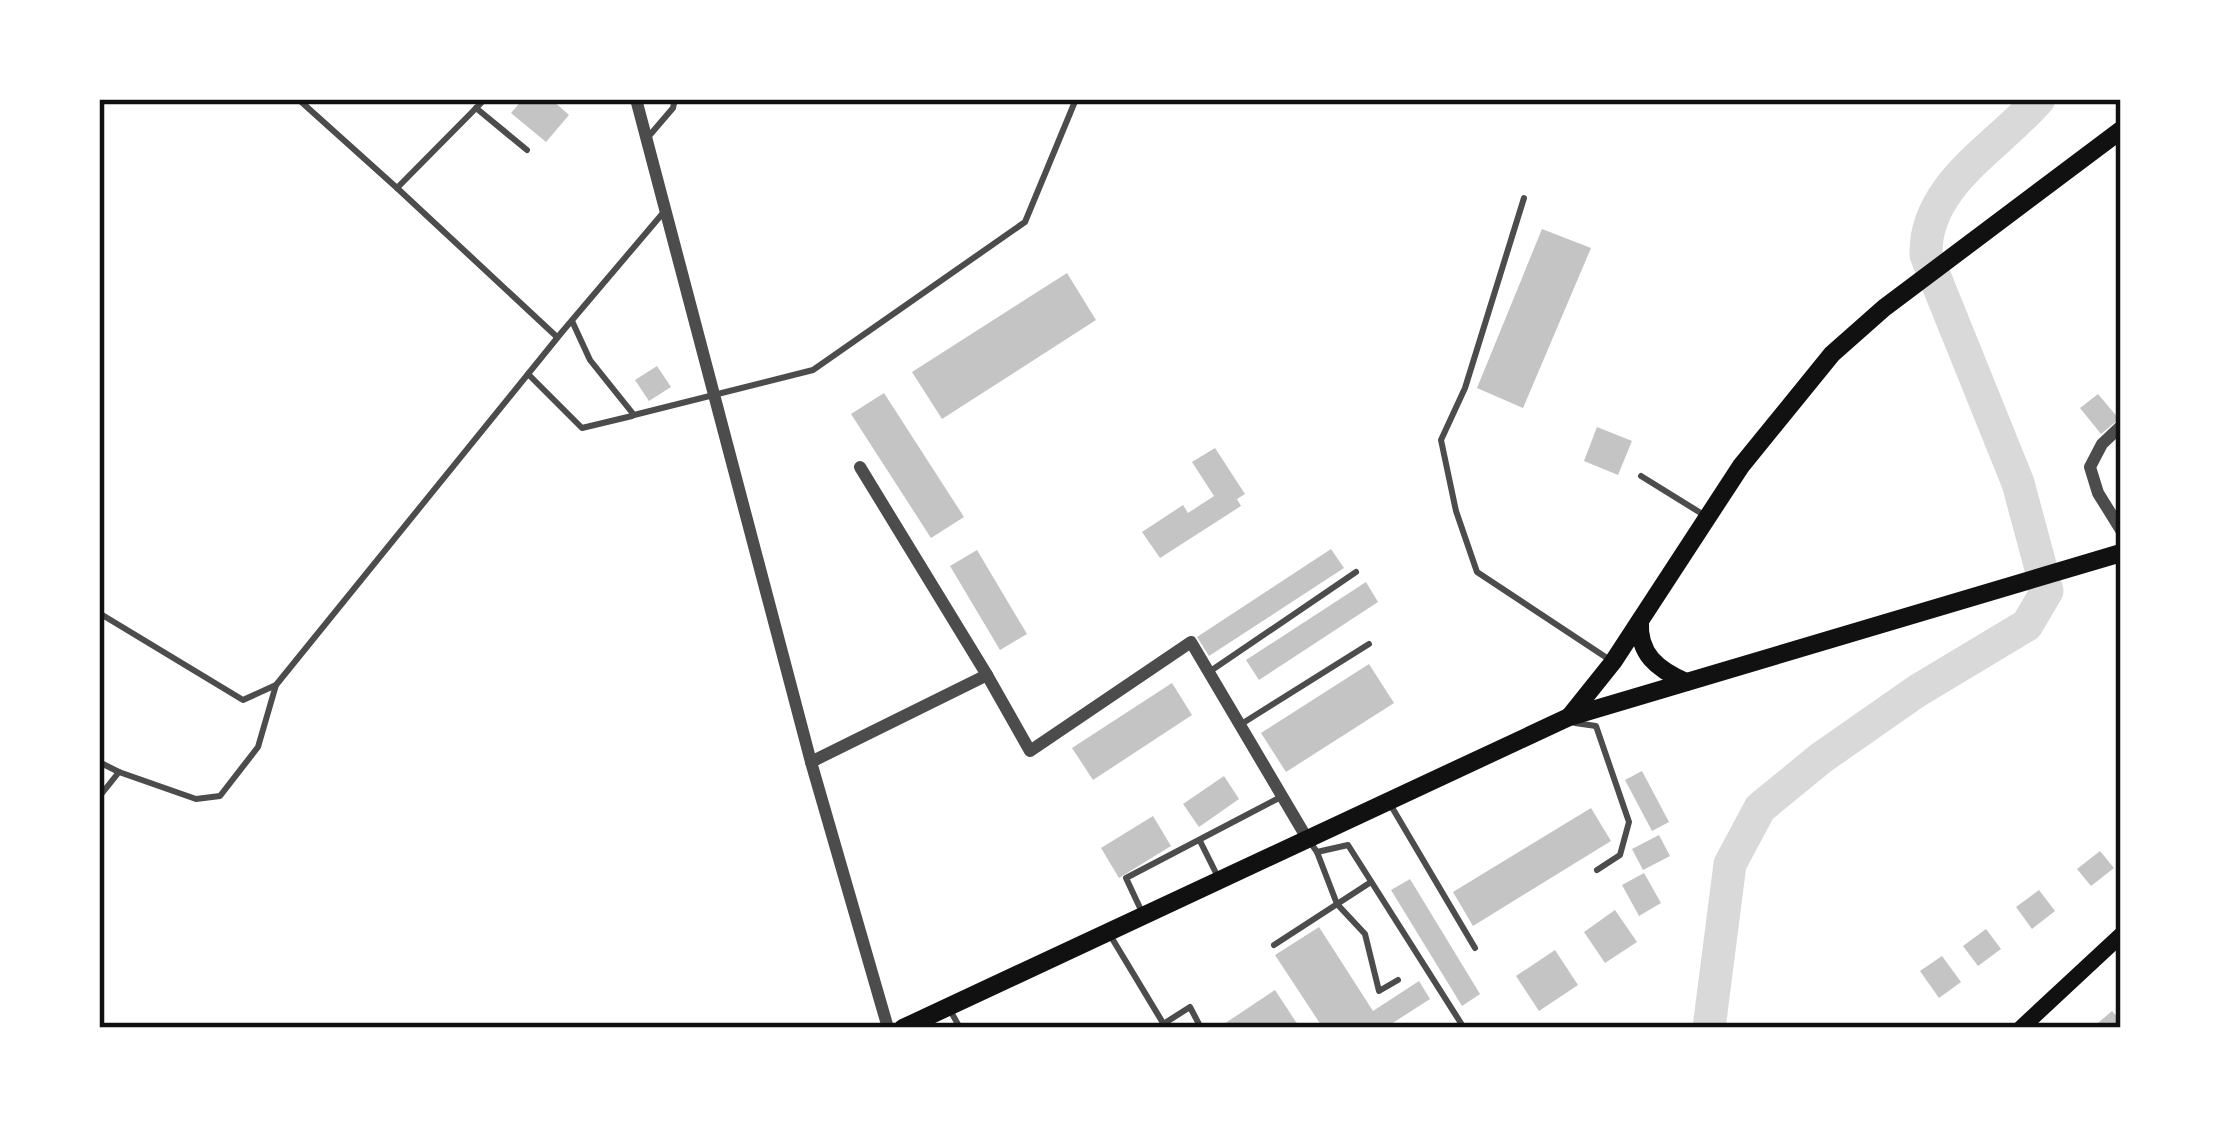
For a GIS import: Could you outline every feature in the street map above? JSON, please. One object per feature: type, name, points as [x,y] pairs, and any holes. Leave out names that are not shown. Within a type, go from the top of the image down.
[{"type":"main road","points":[[1564,718],[1613,662],[1741,466],[1832,354],[1884,308],[2121,130]]},
{"type":"main road","points":[[903,1028],[1220,880],[1312,846],[1389,801],[1564,718],[2114,555]]},
{"type":"main road","points":[[1640,621],[1645,653],[1686,682]]},
{"type":"main road","points":[[2021,1028],[2121,935]]},
{"type":"street","points":[[637,99],[811,762],[888,1028]]},
{"type":"street","points":[[2121,426],[2102,444],[2090,467],[2098,493],[2121,530]]},
{"type":"street","points":[[860,467],[1030,751],[1191,642],[1312,846]]},
{"type":"street","points":[[811,762],[987,675]]},
{"type":"lane","points":[[298,99],[558,338]]},
{"type":"lane","points":[[397,188],[485,99]]},
{"type":"lane","points":[[647,139],[674,108],[675,99]]},
{"type":"lane","points":[[528,374],[581,428],[813,370],[1025,222],[1076,99]]},
{"type":"lane","points":[[476,108],[527,150]]},
{"type":"lane","points":[[1524,198],[1466,388],[1441,440],[1456,511],[1477,572],[1613,662]]},
{"type":"lane","points":[[99,762],[196,800],[220,796],[258,747],[275,685],[666,211]]},
{"type":"lane","points":[[572,321],[590,360],[634,415]]},
{"type":"lane","points":[[1641,476],[1708,517]]},
{"type":"lane","points":[[1209,672],[1356,572]]},
{"type":"lane","points":[[99,613],[243,700],[275,685]]},
{"type":"lane","points":[[1240,724],[1369,644]]},
{"type":"lane","points":[[1564,718],[1596,726],[1629,822],[1620,855],[1597,871]]},
{"type":"lane","points":[[99,797],[119,772]]},
{"type":"lane","points":[[1144,916],[1126,878],[1282,796]]},
{"type":"lane","points":[[1389,801],[1475,948]]},
{"type":"lane","points":[[1200,839],[1220,880]]},
{"type":"lane","points":[[1398,980],[1379,991],[1365,934],[1337,904],[1312,846],[1348,844],[1464,1028]]},
{"type":"lane","points":[[1274,945],[1372,882]]},
{"type":"lane","points":[[1108,932],[1160,1025],[1190,1007],[1201,1028]]},
{"type":"lane","points":[[948,1007],[960,1028]]},
{"type":"building","points":[[523,99],[551,99],[569,115],[546,142],[511,113]]},
{"type":"building","points":[[1542,229],[1591,248],[1523,408],[1477,388]]},
{"type":"building","points":[[1067,273],[1096,320],[942,419],[912,372]]},
{"type":"building","points":[[657,366],[671,387],[649,401],[635,380]]},
{"type":"building","points":[[884,393],[964,517],[931,538],[851,414]]},
{"type":"building","points":[[2098,394],[2119,419],[2101,434],[2080,408]]},
{"type":"building","points":[[1597,427],[1632,441],[1618,475],[1584,461]]},
{"type":"building","points":[[1215,448],[1245,494],[1237,499],[1241,506],[1160,558],[1142,532],[1183,505],[1188,513],[1214,496],[1192,462]]},
{"type":"building","points":[[1331,549],[1344,568],[1209,656],[1197,637]]},
{"type":"building","points":[[977,550],[1027,634],[1000,650],[950,566]]},
{"type":"building","points":[[1366,582],[1378,602],[1259,680],[1246,660]]},
{"type":"building","points":[[1369,664],[1394,703],[1286,772],[1261,733]]},
{"type":"building","points":[[1172,683],[1192,715],[1093,780],[1072,748]]},
{"type":"building","points":[[1642,771],[1669,822],[1652,831],[1625,780]]},
{"type":"building","points":[[1224,776],[1239,799],[1199,827],[1183,804]]},
{"type":"building","points":[[1591,808],[1611,841],[1473,926],[1453,892]]},
{"type":"building","points":[[1153,816],[1171,846],[1119,878],[1101,848]]},
{"type":"building","points":[[1659,835],[1670,856],[1643,870],[1632,849]]},
{"type":"building","points":[[2100,851],[2114,868],[2091,886],[2077,869]]},
{"type":"building","points":[[1644,873],[1661,903],[1639,916],[1622,885]]},
{"type":"building","points":[[1410,879],[1480,994],[1462,1006],[1391,890]]},
{"type":"building","points":[[2039,890],[2055,911],[2032,929],[2016,907]]},
{"type":"building","points":[[1615,910],[1637,942],[1605,963],[1584,932]]},
{"type":"building","points":[[1319,927],[1373,1011],[1419,981],[1430,999],[1385,1028],[1323,1028],[1275,955]]},
{"type":"building","points":[[1986,929],[2001,949],[1978,966],[1963,946]]},
{"type":"building","points":[[1555,950],[1578,985],[1539,1011],[1516,976]]},
{"type":"building","points":[[1942,956],[1961,982],[1939,998],[1920,971]]},
{"type":"building","points":[[1275,990],[1300,1028],[1218,1028]]},
{"type":"building","points":[[2112,1011],[2121,1028],[2092,1028]]},
{"type":"waterway","points":[[1709,1028],[1730,864],[1760,808],[1821,758],[1917,691],[2027,625],[2047,591],[2018,483],[1926,255],[1929,230],[1950,188],[2039,99]]}]
